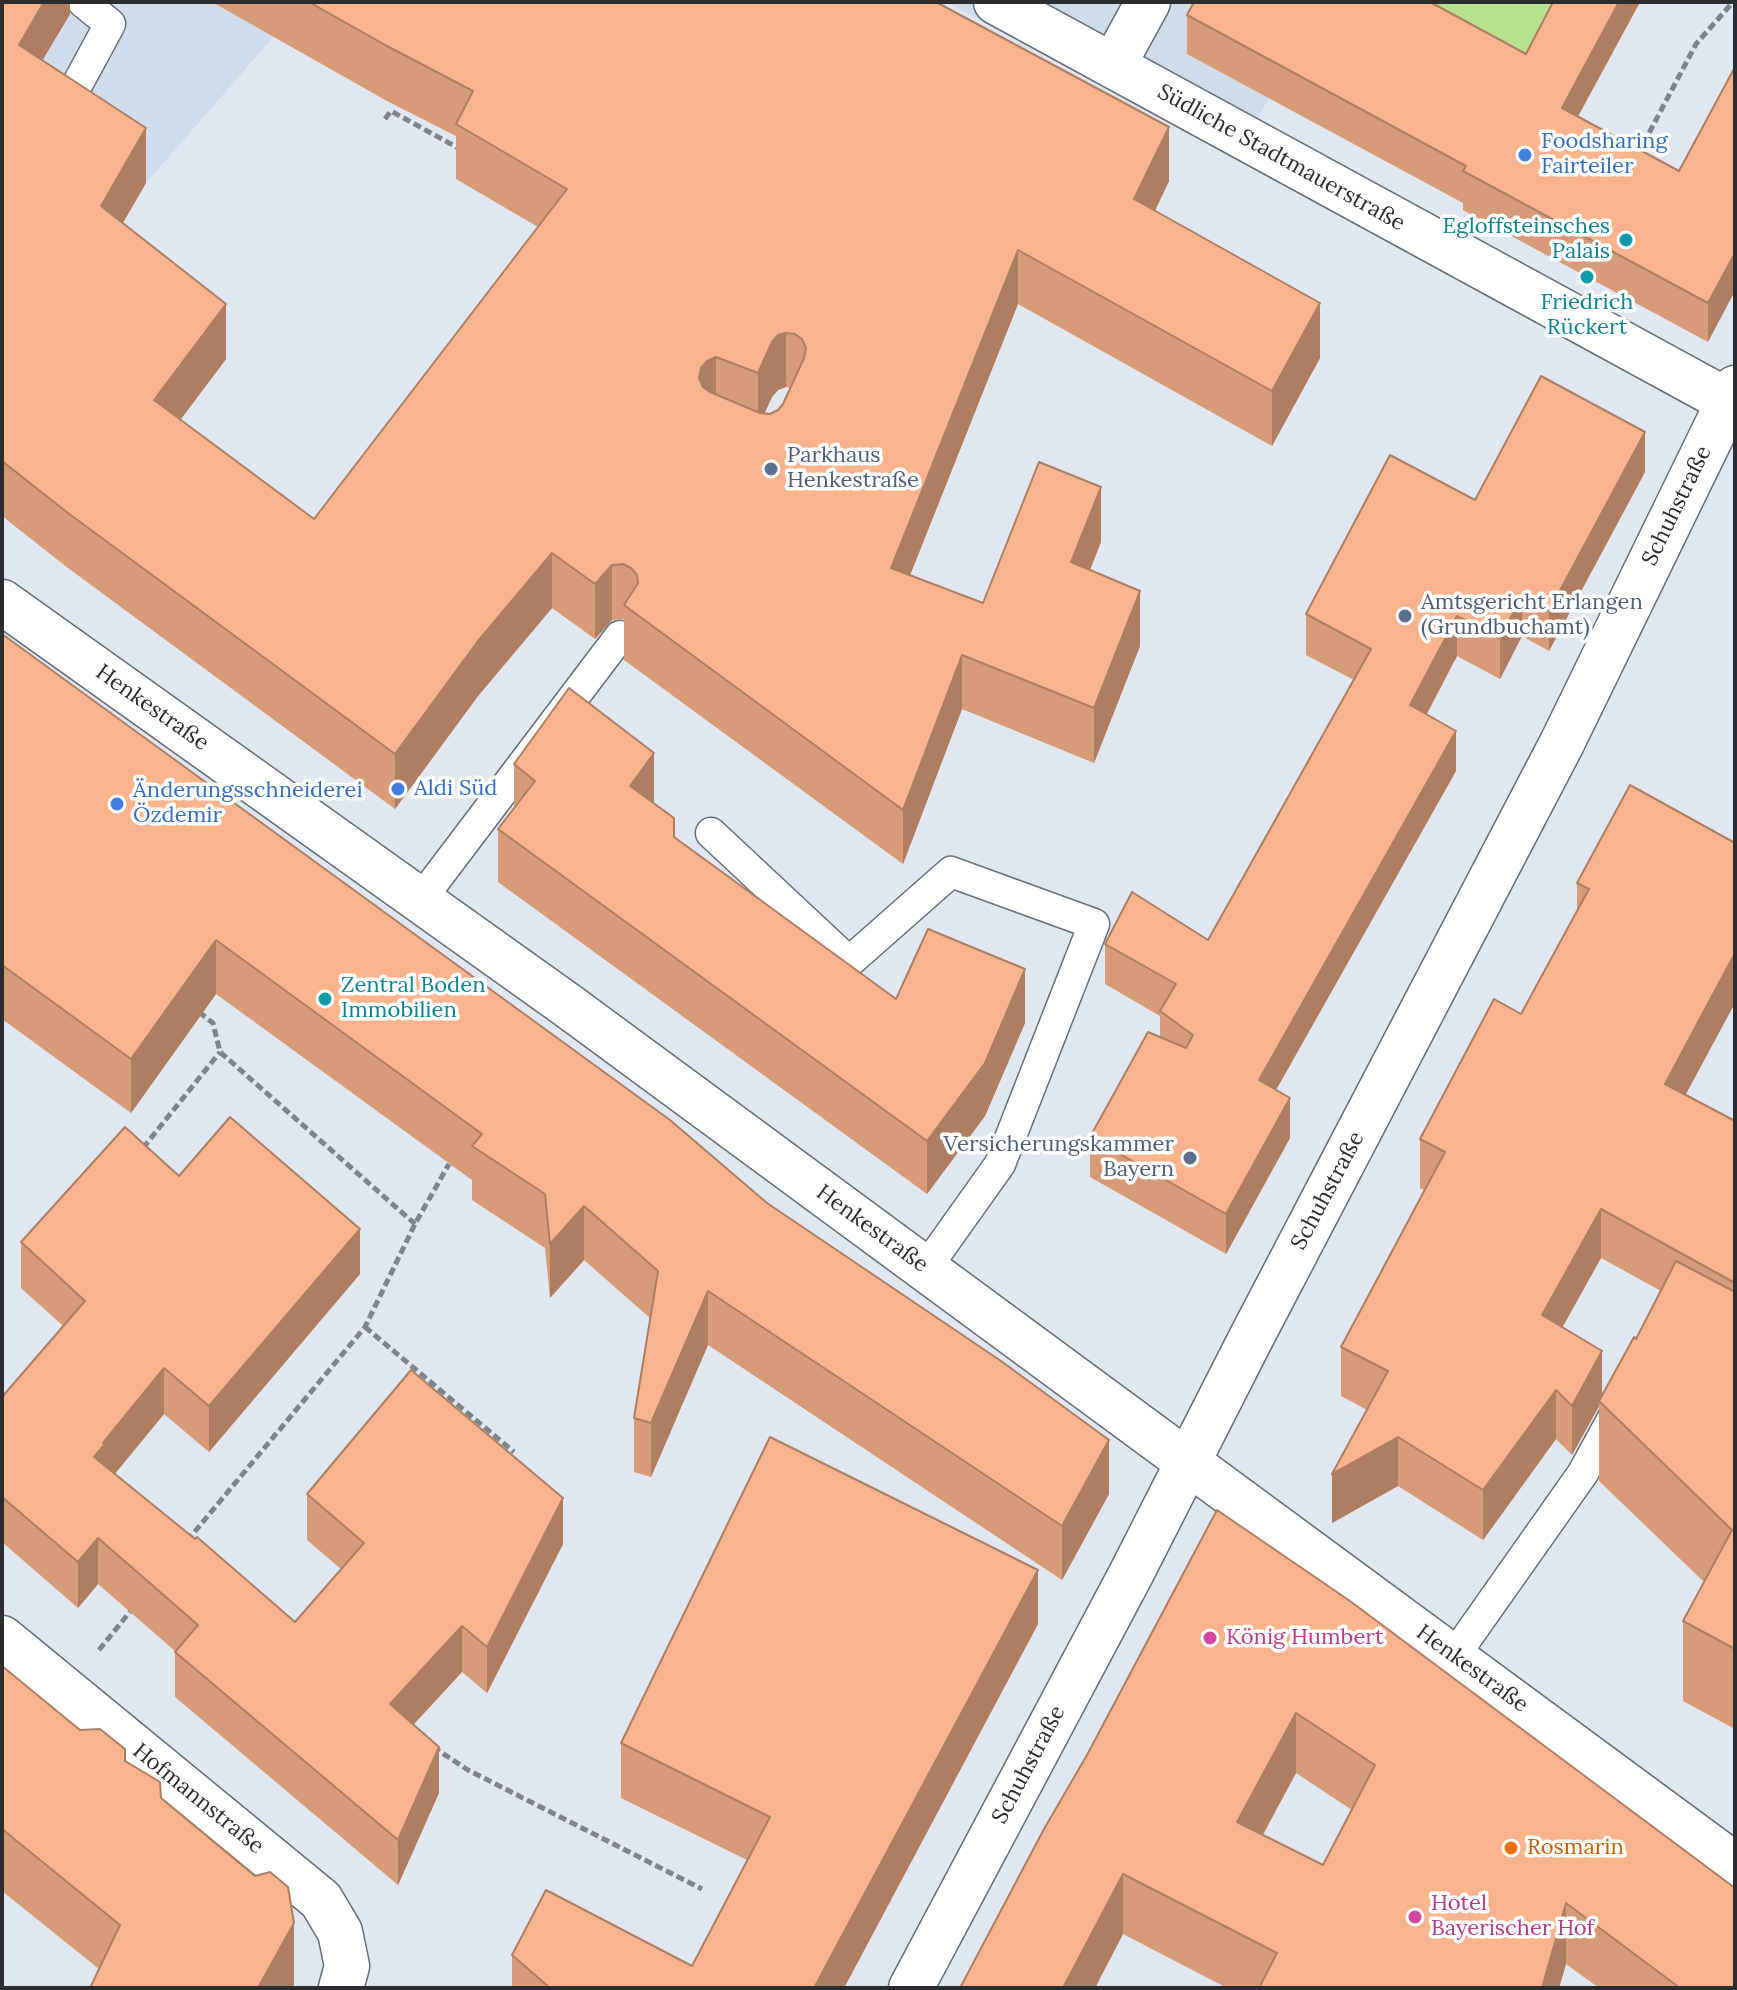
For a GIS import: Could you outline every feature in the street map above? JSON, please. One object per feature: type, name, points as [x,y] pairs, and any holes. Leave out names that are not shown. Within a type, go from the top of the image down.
[{"type":"street","name":"Südliche Stadtmauerstraße","points":[[996,2],[1733,398]]},
{"type":"street","points":[[1113,66],[1148,2]]},
{"type":"street","name":"Schuhstraße","points":[[911,1988],[1562,743],[1733,398]]},
{"type":"street","name":"Henkestraße","points":[[2,602],[421,899],[1735,1865]]},
{"type":"street","name":"Hofmannstraße","points":[[2,1638],[321,1900],[340,1932],[347,1966],[341,1988]]},
{"type":"lane","points":[[65,107],[110,24],[83,2]]},
{"type":"lane","points":[[421,899],[620,636]]},
{"type":"lane","points":[[711,833],[849,962],[951,872],[1094,924],[1000,1164],[926,1268]]},
{"type":"lane","points":[[1454,1656],[1583,1473],[1633,1382]]},
{"type":"path","points":[[1631,166],[1696,44],[1733,2]]},
{"type":"path","points":[[385,119],[391,111],[469,154]]},
{"type":"path","points":[[189,1005],[213,1023],[220,1052],[415,1224]]},
{"type":"path","points":[[138,1154],[220,1052]]},
{"type":"path","points":[[179,1551],[365,1327],[415,1224],[449,1164]]},
{"type":"path","points":[[365,1327],[514,1452]]},
{"type":"path","points":[[178,1530],[189,1540]]},
{"type":"path","points":[[65,1691],[142,1597]]},
{"type":"path","points":[[421,1739],[468,1770],[702,1889]]},
{"type":"shaded area","points":[[2,2],[293,2],[275,35],[146,183],[101,260],[226,359],[69,569],[2,516]]},
{"type":"shaded area","points":[[946,2],[1319,2],[1238,157]]},
{"type":"green space","points":[[1393,2],[1574,2],[1526,93]]},
{"type":"building","points":[[2,2],[44,2],[19,45],[146,128],[101,206],[226,304],[154,400],[314,519],[567,189],[456,124],[473,91],[309,2],[936,2],[1169,127],[1134,199],[1320,303],[1272,391],[1018,250],[891,568],[983,603],[1039,462],[1101,487],[1071,562],[1140,591],[1094,708],[962,655],[903,810],[624,605],[638,583],[637,575],[631,568],[623,564],[612,565],[595,584],[552,553],[478,641],[395,754],[2,461]],"holes":[[[795,334],[802,339],[806,348],[804,358],[778,410],[770,414],[760,413],[703,387],[699,378],[701,368],[707,361],[716,357],[758,373],[778,335]]]},
{"type":"building","points":[[1194,2],[1430,2],[1526,54],[1553,2],[1619,2],[1562,108],[1679,171],[1735,67],[1735,253],[1708,303],[1463,171],[1466,166],[1187,15]]},
{"type":"building","points":[[1541,376],[1645,432],[1549,611],[1522,596],[1500,638],[1457,616],[1410,705],[1456,731],[1259,1080],[1290,1098],[1226,1214],[1090,1137],[1148,1032],[1186,1048],[1193,1035],[1160,1011],[1176,984],[1105,944],[1132,892],[1208,940],[1371,649],[1306,614],[1390,455],[1475,500]]},
{"type":"building","points":[[2,634],[670,1120],[767,1203],[1001,1361],[1109,1440],[1062,1526],[708,1291],[651,1423],[634,1418],[658,1271],[584,1206],[550,1244],[545,1194],[472,1146],[482,1134],[216,940],[131,1059],[2,965]]},
{"type":"building","points":[[569,688],[654,753],[630,786],[674,818],[674,837],[896,999],[928,929],[1025,969],[985,1063],[927,1141],[498,829],[535,781],[514,764]]},
{"type":"building","points":[[1630,785],[1735,843],[1735,953],[1665,1084],[1735,1121],[1735,1283],[1601,1209],[1542,1315],[1602,1351],[1572,1406],[1556,1390],[1483,1490],[1398,1437],[1332,1474],[1388,1371],[1341,1347],[1445,1152],[1420,1139],[1494,999],[1521,1014],[1589,889],[1577,883]]},
{"type":"building","points":[[230,1117],[360,1229],[209,1406],[164,1368],[94,1457],[195,1539],[197,1537],[295,1622],[364,1543],[307,1494],[411,1370],[563,1498],[487,1647],[462,1626],[390,1704],[439,1747],[398,1840],[175,1652],[198,1625],[98,1538],[78,1562],[2,1497],[2,1397],[85,1301],[21,1242],[125,1127],[179,1176]]},
{"type":"building","points":[[1676,1261],[1735,1292],[1735,1649],[1683,1621],[1732,1530],[1599,1401],[1634,1337],[1636,1339]]},
{"type":"building","points":[[770,1437],[1038,1570],[814,1988],[550,1988],[512,1955],[546,1890],[692,1966],[770,1817],[621,1743]]},
{"type":"building","points":[[1217,1510],[1350,1601],[1735,1888],[1735,1988],[1680,1988],[1566,1903],[1542,1988],[1259,1988],[1277,1953],[1123,1874],[1063,1988],[960,1988]],"holes":[[[1296,1713],[1375,1765],[1323,1865],[1237,1822]]]},
{"type":"building","points":[[2,1666],[80,1730],[100,1729],[125,1749],[125,1761],[160,1782],[161,1798],[255,1876],[270,1872],[288,1887],[294,1923],[258,1988],[90,1988],[120,1925],[2,1829]]},
{"type":"place","name":"Foodsharing Fairteiler","points":[[1525,155]]},
{"type":"place","name":"Egloffsteinsches Palais","points":[[1626,240]]},
{"type":"place","name":"Friedrich Rückert","points":[[1587,277]]},
{"type":"place","name":"Parkhaus Henkestraße","points":[[771,469]]},
{"type":"place","name":"Amtsgericht Erlangen (Grundbuchamt)","points":[[1405,616]]},
{"type":"place","name":"Aldi Süd","points":[[398,789]]},
{"type":"place","name":"Änderungsschneiderei Özdemir","points":[[117,804]]},
{"type":"place","name":"Zentral Boden Immobilien","points":[[325,999]]},
{"type":"place","name":"Versicherungskammer Bayern","points":[[1190,1158]]},
{"type":"place","name":"König Humbert","points":[[1210,1638]]},
{"type":"place","name":"Rosmarin","points":[[1511,1848]]},
{"type":"place","name":"Hotel Bayerischer Hof","points":[[1415,1917]]}]
